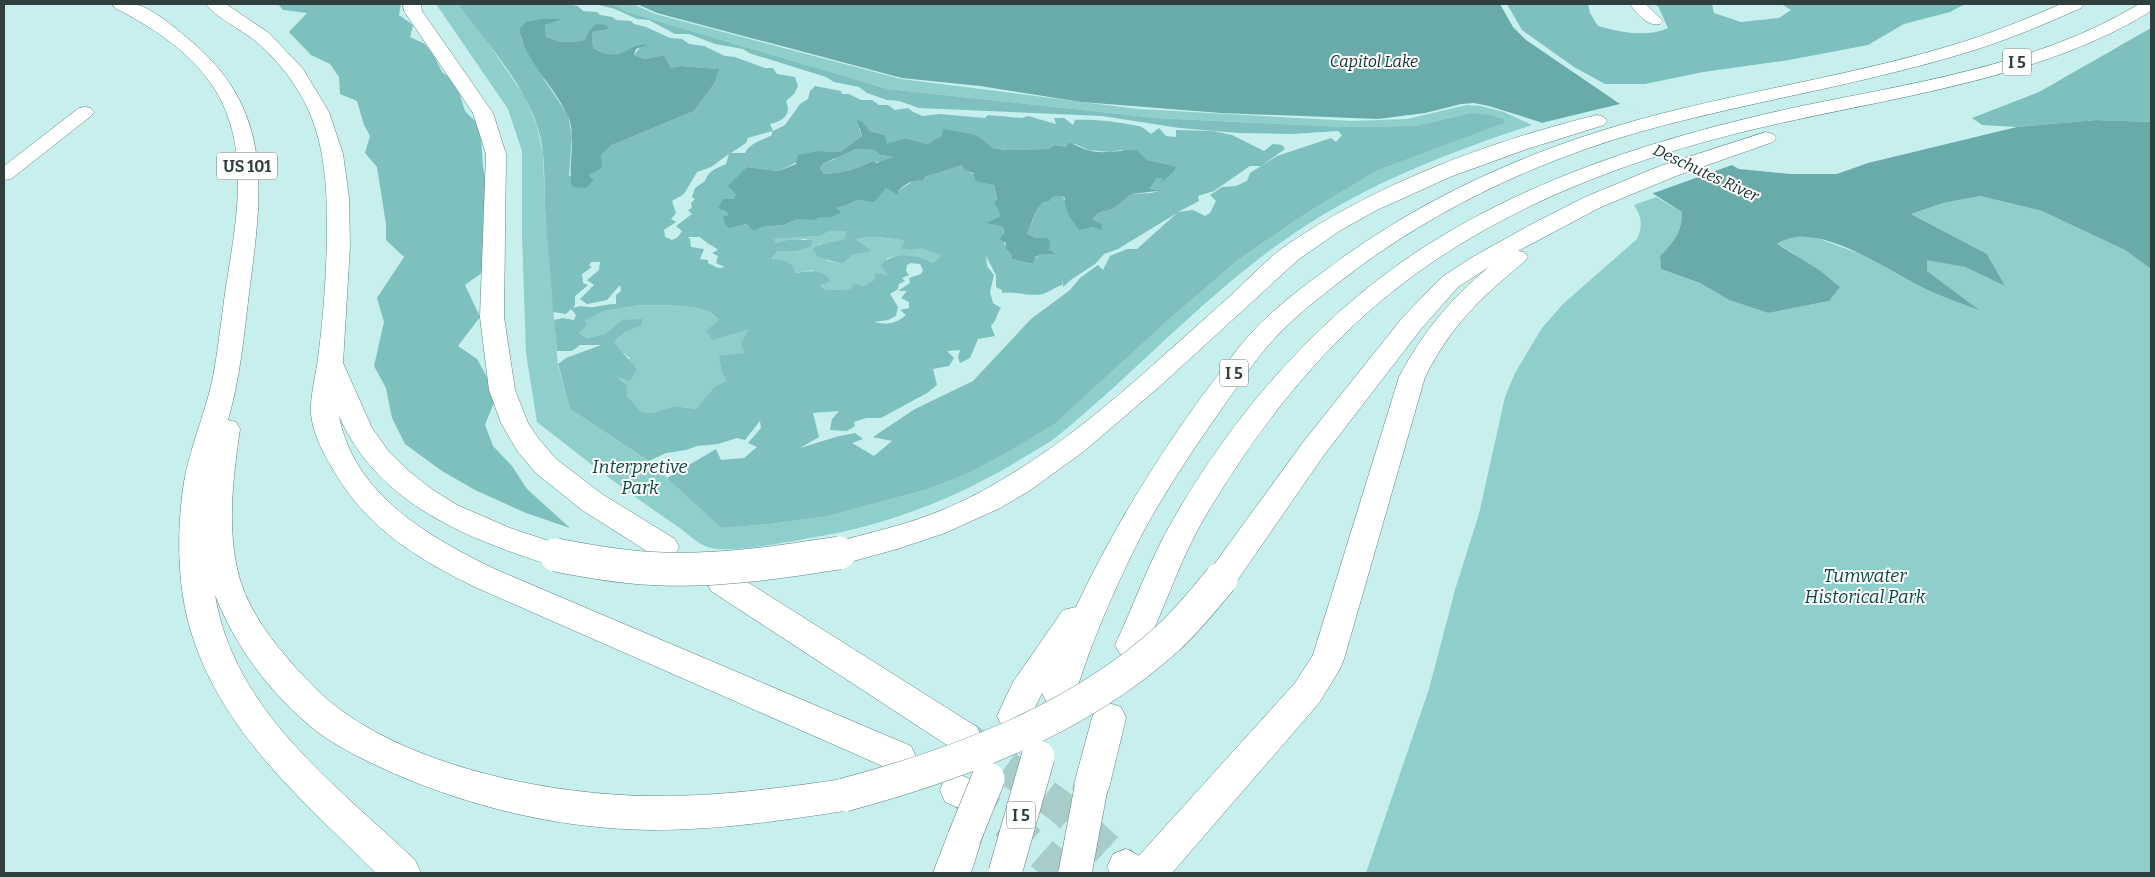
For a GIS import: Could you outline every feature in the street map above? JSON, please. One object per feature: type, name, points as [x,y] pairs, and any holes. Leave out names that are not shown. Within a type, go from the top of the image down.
[{"type":"main road","name":"US 101","points":[[120,4],[152,21],[193,52],[224,90],[235,111],[243,135],[249,189],[225,381]]},
{"type":"main road","points":[[214,4],[255,31],[289,64],[310,94],[330,141],[335,159],[339,206],[339,249],[331,364],[325,413],[338,455],[350,477],[367,498],[418,542],[455,564],[503,587],[554,607],[899,757]]},
{"type":"main road","points":[[412,4],[414,11],[428,33],[483,113],[496,154],[492,316],[502,390],[515,423],[528,445],[546,466],[592,502],[664,547]]},
{"type":"main road","name":"I 5","points":[[1058,693],[1086,618],[1118,554],[1134,523],[1189,432],[1257,342],[1296,305],[1336,272],[1418,217],[1460,194],[1529,163],[1638,125],[1734,97],[1847,78],[1918,61],[1975,44],[2075,4]]},
{"type":"main road","name":"I 5","points":[[1131,645],[1176,542],[1223,466],[1277,392],[1325,340],[1389,284],[1433,252],[1472,228],[1563,184],[1643,153],[1770,119],[1938,84],[2026,59],[2091,36],[2151,4]]},
{"type":"main road","points":[[331,364],[361,433],[400,481],[433,506],[459,521],[519,544],[595,564],[686,570],[770,563],[839,553],[880,543],[959,515],[988,502],[1022,482],[1057,459],[1132,396],[1298,248],[1364,208],[1416,183],[1505,148],[1600,120],[1734,97]]},
{"type":"main road","points":[[225,381],[228,410],[217,499],[216,534],[220,562],[229,595],[241,620],[267,660],[332,723],[374,747],[457,783],[518,798],[580,808],[625,812],[690,811],[785,804],[844,795],[893,782],[966,758],[1033,726],[1097,692],[1161,645],[1186,620],[1221,579],[1314,448],[1412,323],[1450,282],[1478,262],[1593,202],[1668,171],[1791,130],[1876,98]]},
{"type":"main road","points":[[1135,871],[1302,700],[1328,659],[1402,407],[1412,377],[1429,345],[1440,330],[1488,279],[1535,243],[1593,209],[1593,202]]},
{"type":"main road","points":[[225,381],[201,466],[196,516],[196,569],[204,623],[224,676],[255,726],[298,775],[402,873]]},
{"type":"main road","points":[[1014,716],[1025,692],[1118,554]]},
{"type":"main road","points":[[722,582],[912,702],[965,738]]},
{"type":"main road","points":[[1075,873],[1091,788],[1109,718]]},
{"type":"main road","name":"I 5","points":[[1005,873],[1038,757]]},
{"type":"main road","points":[[952,873],[964,838],[970,788]]},
{"type":"street","points":[[1638,4],[1655,21]]},
{"type":"street","points":[[4,175],[85,112]]},
{"type":"green space","name":"Interpretive Park","points":[[436,4],[457,4],[488,43],[525,97],[537,126],[543,154],[545,211],[558,366],[570,409],[649,461],[721,528],[828,516],[928,489],[966,474],[1159,328],[1238,260],[1305,214],[1376,171],[1505,123],[1471,113],[1415,126],[1346,127],[1156,118],[888,89],[627,12],[613,4],[633,4],[655,14],[901,79],[1138,109],[1352,121],[1407,119],[1467,105],[1481,106],[1504,112],[1532,125],[1441,157],[1383,183],[1354,197],[1299,230],[1236,277],[1090,409],[1056,437],[1001,471],[949,497],[867,526],[774,544],[720,549],[707,547],[698,542],[537,422],[526,353],[522,235],[522,151],[508,109]]},
{"type":"green space","name":"Tumwater Historical Park","points":[[1980,196],[2042,211],[2125,250],[2151,269],[2151,873],[1366,873],[1429,689],[1455,590],[1479,514],[1505,397],[1515,373],[1542,328],[1563,304],[1637,239],[1641,222],[1634,205],[1656,197],[1682,212],[1679,231],[1660,256],[1661,269],[1700,283],[1729,300],[1768,313],[1829,301],[1793,253],[1777,244],[1789,237],[1814,237],[1874,259],[1925,288],[1977,309],[1927,271],[1927,259],[1965,267],[2005,286],[1987,254],[1911,214],[1943,203]]},
{"type":"green space","points":[[830,231],[846,231],[844,239],[837,243],[818,244],[828,261],[842,264],[854,254],[856,240],[861,238],[873,237],[906,241],[900,247],[911,250],[921,247],[943,255],[933,263],[910,256],[887,258],[890,276],[874,280],[863,286],[854,283],[850,289],[825,290],[813,270],[795,273],[772,260],[778,251],[797,251],[811,247],[813,241],[805,239],[776,243],[772,239],[820,236]]},
{"type":"green space","points":[[640,305],[693,307],[712,314],[719,320],[749,329],[745,353],[722,372],[728,381],[714,387],[696,409],[674,406],[652,413],[642,412],[627,396],[614,375],[630,358],[619,350],[613,341],[625,332],[641,326],[622,320],[605,334],[587,338],[579,333],[587,326],[584,320],[604,311]]},
{"type":"shaded area","points":[[278,4],[401,4],[399,15],[413,25],[410,37],[425,44],[442,72],[456,83],[465,111],[480,126],[483,166],[489,200],[483,223],[484,248],[494,264],[465,285],[480,317],[458,346],[477,359],[488,379],[495,400],[485,425],[493,446],[512,466],[527,489],[570,528],[526,513],[475,490],[442,471],[405,444],[392,418],[386,388],[374,366],[384,322],[377,298],[404,257],[386,240],[386,224],[377,167],[365,153],[370,136],[364,125],[357,101],[340,94],[339,77],[330,64],[311,55],[289,32],[307,13],[283,10]]},
{"type":"shaded area","points":[[457,4],[567,4],[578,6],[583,11],[597,12],[600,15],[612,17],[616,20],[631,21],[634,24],[646,27],[670,38],[682,39],[689,44],[704,46],[725,56],[735,57],[765,68],[773,68],[777,74],[795,77],[798,86],[794,94],[786,101],[788,110],[785,117],[770,124],[773,131],[785,125],[800,104],[808,99],[810,91],[815,86],[841,91],[842,94],[849,94],[861,100],[872,100],[879,105],[888,105],[895,110],[908,108],[923,116],[939,114],[985,118],[988,115],[1022,118],[1028,116],[1056,124],[1054,118],[1064,118],[1073,125],[1075,120],[1098,120],[1140,126],[1151,134],[1159,128],[1166,136],[1176,137],[1176,130],[1213,131],[1232,135],[1264,151],[1273,144],[1282,145],[1285,149],[1261,166],[1250,166],[1214,191],[1198,196],[1199,201],[1178,212],[1193,210],[1205,216],[1210,213],[1216,201],[1210,195],[1222,187],[1236,186],[1247,181],[1250,173],[1277,156],[1331,138],[1336,142],[1342,135],[1338,131],[1292,134],[1239,133],[1180,128],[1102,116],[919,108],[899,101],[887,100],[867,93],[859,87],[834,82],[826,77],[749,53],[743,49],[715,44],[689,34],[675,34],[649,20],[637,19],[615,9],[595,4],[613,4],[627,12],[888,89],[1156,118],[1346,127],[1415,126],[1471,113],[1490,115],[1503,119],[1505,123],[1376,171],[1305,214],[1238,260],[1159,328],[1054,424],[966,474],[928,489],[828,516],[721,528],[667,478],[716,449],[721,460],[744,458],[757,447],[748,443],[761,428],[760,421],[745,440],[737,438],[718,444],[697,446],[666,453],[649,461],[570,409],[558,364],[566,358],[601,345],[580,345],[572,351],[557,351],[554,320],[563,318],[574,320],[576,315],[571,309],[566,314],[553,312],[540,135],[530,109],[512,77]],"holes":[[[560,19],[545,25],[546,37],[561,42],[584,41],[588,32],[609,29],[592,32],[593,48],[606,53],[618,54],[642,45],[634,55],[644,59],[664,55],[671,68],[681,66],[718,69],[714,84],[694,111],[612,145],[601,155],[589,175],[594,180],[569,176],[572,136],[568,115],[545,81],[521,39],[519,30]],[[863,122],[870,131],[885,135],[886,145],[905,138],[927,144],[941,136],[943,130],[977,135],[993,148],[1007,150],[1048,149],[1055,145],[1067,147],[1075,144],[1088,150],[1110,152],[1121,150],[1147,160],[1175,166],[1163,181],[1163,178],[1157,178],[1148,189],[1163,190],[1131,194],[1113,209],[1098,213],[1092,220],[1094,227],[1085,228],[1062,196],[1045,200],[1037,208],[1027,234],[1036,238],[1047,238],[1049,249],[1056,253],[1044,254],[1034,258],[1033,264],[1012,259],[1011,254],[1005,248],[1003,227],[987,223],[1000,216],[994,185],[964,170],[962,165],[925,177],[923,181],[913,181],[898,191],[886,188],[874,201],[857,200],[835,208],[840,212],[830,218],[820,216],[798,219],[783,225],[749,226],[724,216],[729,216],[727,212],[719,208],[734,199],[747,167],[779,171],[819,151],[840,152],[862,136],[859,129]],[[772,131],[772,135],[753,144],[745,153],[731,153],[746,143],[748,138]],[[729,154],[726,164],[716,168],[705,181],[695,188],[692,197],[695,199],[691,203],[692,208],[688,210],[692,214],[676,226],[682,231],[678,237],[672,240],[665,237],[664,230],[676,222],[671,219],[676,213],[672,201],[684,194],[697,172],[711,167]],[[1177,213],[1137,249],[1127,249],[1110,256],[1103,270],[1098,265],[1080,278],[1070,290],[1031,319],[973,381],[915,409],[873,437],[892,441],[874,456],[852,443],[863,439],[855,433],[800,448],[819,437],[813,413],[839,411],[832,419],[830,430],[847,431],[855,426],[854,422],[866,418],[881,418],[927,393],[937,385],[933,369],[949,366],[954,358],[947,351],[960,350],[958,357],[960,363],[970,358],[978,339],[995,336],[991,326],[1001,308],[993,303],[990,292],[994,275],[987,266],[986,256],[996,275],[996,287],[1002,290],[1002,293],[1043,294],[1062,285],[1063,281],[1063,287],[1095,264],[1104,254],[1118,249]],[[830,231],[846,231],[844,239],[816,246],[813,249],[818,257],[842,264],[854,254],[872,251],[856,240],[861,238],[873,237],[905,241],[900,248],[911,250],[921,248],[942,255],[933,263],[906,255],[892,258],[881,265],[889,276],[876,273],[874,280],[863,286],[854,283],[850,289],[825,290],[821,285],[831,281],[823,274],[815,271],[795,273],[790,263],[772,259],[778,251],[797,251],[811,247],[813,240],[789,240],[776,243],[773,239],[820,236]],[[688,237],[700,237],[718,250],[712,253],[718,256],[716,263],[725,267],[718,268],[708,263],[708,260],[700,259],[704,249],[691,247]],[[591,262],[600,262],[599,270],[587,280],[594,285],[580,299],[587,304],[607,300],[620,285],[621,291],[616,295],[616,304],[573,308],[575,296],[588,285],[583,283],[582,274],[592,267],[589,266]],[[911,263],[920,264],[923,270],[921,274],[909,278],[910,283],[898,291],[907,291],[901,298],[909,302],[909,308],[900,310],[906,315],[891,323],[874,322],[888,320],[896,316],[898,307],[890,294],[898,289],[899,284],[905,281],[902,278],[909,275],[906,271],[907,265]],[[640,305],[693,307],[712,314],[719,320],[706,331],[713,340],[749,329],[741,344],[745,353],[719,356],[722,372],[727,381],[714,387],[696,409],[674,406],[652,413],[642,412],[627,396],[627,386],[615,376],[630,381],[637,370],[614,341],[625,332],[641,326],[643,319],[622,320],[605,334],[587,338],[579,333],[587,326],[585,320],[604,311]]]},
{"type":"shaded area","points":[[1507,4],[1588,4],[1590,13],[1598,26],[1624,32],[1651,33],[1668,28],[1658,6],[1653,4],[1712,4],[1714,13],[1741,22],[1779,18],[1791,10],[1781,4],[1965,4],[1950,12],[1904,24],[1868,45],[1789,60],[1703,72],[1645,84],[1605,84],[1574,67],[1522,30]]},
{"type":"shaded area","points":[[2151,28],[2151,122],[2096,120],[2017,127],[1982,125],[1972,118],[2039,92]]},
{"type":"shaded area","points":[[856,149],[874,150],[880,155],[894,157],[884,162],[873,161],[837,173],[824,174],[820,168],[824,163],[835,159],[836,156]]},
{"type":"water","points":[[637,4],[1500,4],[1513,27],[1526,40],[1617,102],[1739,169],[1791,174],[1837,174],[1868,163],[2017,127],[2096,120],[2151,122],[2151,269],[2125,250],[2042,211],[1980,196],[1943,203],[1911,214],[1987,254],[2005,286],[1965,267],[1927,260],[1927,271],[1979,310],[1926,289],[1852,250],[1811,237],[1793,237],[1777,244],[1819,270],[1840,287],[1829,301],[1768,313],[1729,300],[1700,283],[1661,269],[1660,256],[1679,231],[1682,212],[1540,122],[1489,106],[1474,103],[1461,104],[1425,113],[1378,119],[1221,113],[1082,102],[980,86],[902,78],[657,13]]},
{"type":"water","points":[[542,19],[562,19],[545,25],[546,37],[561,42],[584,41],[588,32],[596,24],[606,25],[609,29],[592,32],[593,48],[603,53],[618,54],[640,45],[647,45],[636,49],[634,55],[644,59],[664,55],[671,68],[681,66],[719,69],[714,84],[694,111],[612,145],[601,155],[602,168],[589,175],[594,180],[586,188],[572,187],[572,131],[567,114],[527,53],[519,30],[526,22]]},
{"type":"water","points":[[857,120],[863,122],[870,131],[885,135],[887,144],[905,138],[927,144],[941,136],[943,129],[977,135],[993,148],[1006,150],[1048,149],[1055,145],[1067,147],[1068,143],[1099,152],[1137,150],[1147,160],[1175,166],[1175,170],[1161,183],[1163,178],[1157,178],[1149,189],[1166,190],[1131,194],[1113,209],[1098,213],[1092,220],[1102,224],[1101,230],[1094,227],[1079,230],[1069,215],[1065,198],[1062,196],[1052,197],[1049,201],[1043,202],[1035,213],[1027,234],[1036,238],[1047,238],[1050,241],[1049,249],[1057,254],[1044,254],[1035,257],[1033,264],[1012,259],[1011,254],[1005,248],[1006,243],[1000,239],[1004,233],[1003,227],[986,223],[1000,216],[998,208],[994,204],[997,199],[994,185],[976,181],[973,173],[964,170],[962,165],[925,177],[923,181],[909,183],[898,191],[898,195],[886,188],[874,202],[857,200],[836,208],[841,212],[830,218],[798,219],[783,225],[761,227],[755,230],[750,229],[745,224],[729,228],[725,224],[723,216],[728,216],[727,212],[718,208],[723,199],[734,199],[736,194],[728,186],[747,167],[779,171],[796,164],[798,155],[819,151],[840,152],[862,136]],"holes":[[[856,149],[874,150],[880,155],[893,157],[877,163],[873,161],[837,173],[824,174],[820,168],[824,163]]]},
{"type":"pier","points":[[1624,103],[1735,164],[1648,195],[1537,124]]},
{"type":"tunnel","points":[[966,738],[1062,808],[1126,867]]},
{"type":"tunnel","points":[[964,794],[1011,826],[1064,873]]},
{"type":"water label","name":"Capitol Lake","points":[[1374,61]]},
{"type":"water label","name":"Deschutes River","points":[[1706,173]]}]
